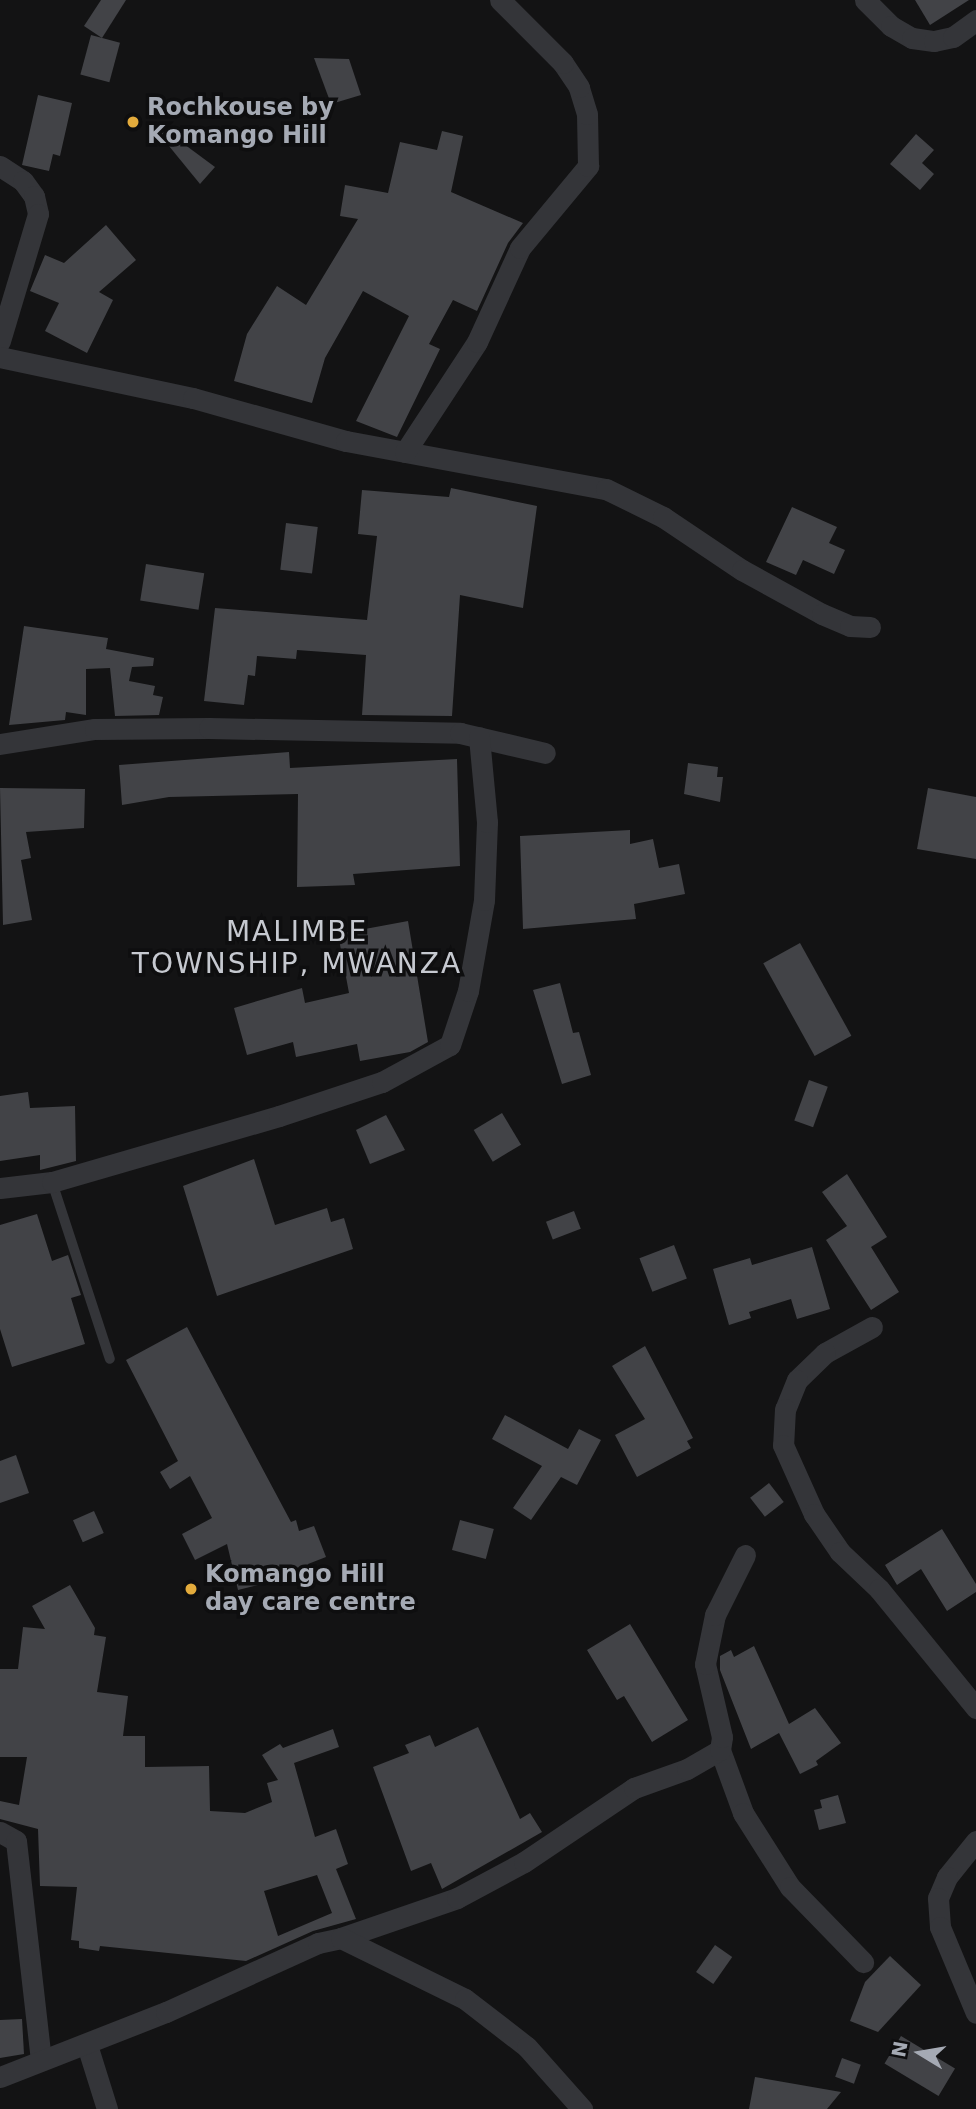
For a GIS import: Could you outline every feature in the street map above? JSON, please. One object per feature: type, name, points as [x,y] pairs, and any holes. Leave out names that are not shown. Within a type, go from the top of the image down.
[{"type":"street","points":[[405,452],[471,352],[520,248],[588,166],[587,114],[579,87],[500,0]]},
{"type":"street","points":[[865,0],[891,26],[912,38],[934,41],[953,37],[976,20]]},
{"type":"street","points":[[0,166],[23,181],[34,196],[38,214],[0,341]]},
{"type":"street","points":[[0,357],[193,398],[346,441],[606,489],[663,517],[742,570],[822,614],[850,626],[870,628]]},
{"type":"street","points":[[0,744],[95,729],[209,728],[479,737],[545,753]]},
{"type":"street","points":[[0,1188],[52,1182],[382,1082],[450,1045],[468,991],[484,900],[487,822],[479,737]]},
{"type":"street","points":[[872,1327],[825,1353],[797,1380],[785,1409],[783,1444],[814,1514],[840,1552],[879,1588],[976,1708]]},
{"type":"street","points":[[745,1555],[715,1615],[705,1664],[722,1737],[720,1750],[743,1813],[790,1887],[863,1962]]},
{"type":"street","points":[[0,2077],[87,2045],[318,1943],[341,1938],[457,1898],[524,1862],[634,1788],[687,1769],[720,1750]]},
{"type":"street","points":[[0,1832],[16,1841],[41,2061]]},
{"type":"street","points":[[976,1841],[947,1877],[938,1898],[940,1927],[976,2013]]},
{"type":"street","points":[[341,1938],[465,1999],[527,2048],[582,2109]]},
{"type":"street","points":[[87,2045],[107,2109]]},
{"type":"lane","points":[[52,1182],[110,1359]]},
{"type":"building","points":[[101,0],[126,0],[102,38],[84,26]]},
{"type":"building","points":[[915,0],[969,0],[930,25]]},
{"type":"building","points":[[91,35],[120,43],[109,82],[80,75]]},
{"type":"building","points":[[314,58],[349,59],[361,95],[331,104]]},
{"type":"building","points":[[38,95],[72,103],[60,156],[53,154],[49,171],[22,165]]},
{"type":"building","points":[[165,130],[215,167],[200,184],[160,135]]},
{"type":"building","points":[[442,131],[463,136],[451,192],[523,223],[508,243],[477,311],[453,300],[429,344],[440,349],[397,437],[356,421],[409,316],[363,291],[325,358],[312,403],[234,381],[247,334],[277,286],[306,305],[358,219],[340,216],[345,185],[388,193],[400,142],[437,150]]},
{"type":"building","points":[[916,134],[934,150],[922,163],[934,174],[920,190],[890,164]]},
{"type":"building","points":[[106,225],[136,260],[99,292],[113,300],[87,353],[45,331],[59,303],[30,291],[45,255],[64,263]]},
{"type":"building","points":[[451,488],[537,506],[523,608],[460,595],[452,716],[362,715],[366,655],[297,650],[296,659],[257,656],[255,676],[248,675],[244,705],[204,701],[215,608],[367,620],[377,536],[358,534],[362,490],[449,497]]},
{"type":"building","points":[[792,507],[837,527],[829,543],[845,550],[834,574],[803,560],[796,575],[766,562]]},
{"type":"building","points":[[286,523],[318,527],[312,574],[280,570]]},
{"type":"building","points":[[146,564],[204,573],[198,610],[140,601]]},
{"type":"building","points":[[24,626],[108,638],[106,649],[154,658],[153,666],[132,667],[129,681],[155,686],[153,695],[163,697],[159,715],[115,716],[110,668],[86,669],[86,715],[66,712],[65,720],[9,725]]},
{"type":"building","points":[[289,752],[290,768],[457,759],[460,866],[353,874],[355,885],[297,887],[298,794],[169,797],[122,805],[119,765]]},
{"type":"building","points":[[688,763],[718,767],[717,777],[723,777],[720,802],[684,794]]},
{"type":"building","points":[[0,788],[85,789],[84,828],[26,832],[31,858],[21,860],[32,920],[3,925]]},
{"type":"building","points":[[928,788],[976,797],[976,859],[917,849]]},
{"type":"building","points":[[630,830],[630,844],[653,839],[659,868],[679,864],[685,894],[634,904],[636,919],[523,929],[520,836]]},
{"type":"building","points":[[408,921],[428,1042],[410,1052],[360,1061],[357,1044],[296,1057],[293,1042],[247,1055],[234,1008],[302,988],[305,1003],[349,993],[338,934]]},
{"type":"building","points":[[800,943],[851,1036],[815,1056],[763,963]]},
{"type":"building","points":[[560,983],[573,1033],[579,1032],[591,1075],[562,1084],[533,990]]},
{"type":"building","points":[[809,1080],[828,1087],[813,1127],[794,1120]]},
{"type":"building","points":[[28,1092],[30,1108],[75,1106],[76,1161],[40,1170],[40,1155],[0,1161],[0,1096]]},
{"type":"building","points":[[502,1113],[521,1145],[493,1162],[474,1130]]},
{"type":"building","points":[[386,1115],[405,1150],[370,1164],[356,1130]]},
{"type":"building","points":[[254,1159],[275,1225],[327,1208],[331,1222],[344,1218],[353,1249],[217,1296],[183,1186]]},
{"type":"building","points":[[847,1174],[887,1237],[871,1247],[899,1292],[871,1310],[826,1240],[847,1226],[822,1192]]},
{"type":"building","points":[[574,1211],[581,1229],[553,1239],[546,1222]]},
{"type":"building","points":[[37,1214],[52,1261],[68,1255],[81,1295],[71,1298],[85,1344],[12,1367],[0,1329],[0,1225]]},
{"type":"building","points":[[674,1245],[687,1279],[652,1292],[639,1258]]},
{"type":"building","points":[[812,1247],[830,1309],[797,1319],[791,1299],[749,1312],[751,1318],[729,1325],[713,1269],[750,1258],[752,1265]]},
{"type":"building","points":[[187,1327],[291,1522],[296,1520],[299,1531],[314,1526],[326,1557],[308,1564],[310,1572],[238,1590],[227,1544],[195,1560],[182,1534],[212,1518],[190,1476],[170,1489],[160,1472],[178,1461],[126,1360]]},
{"type":"building","points":[[645,1346],[693,1438],[687,1441],[691,1448],[637,1477],[615,1435],[645,1419],[612,1366]]},
{"type":"building","points":[[505,1415],[568,1449],[579,1429],[601,1440],[577,1485],[561,1477],[531,1520],[513,1508],[542,1466],[492,1439]]},
{"type":"building","points":[[16,1455],[29,1493],[0,1503],[0,1461]]},
{"type":"building","points":[[769,1483],[784,1502],[765,1517],[750,1498]]},
{"type":"building","points":[[94,1511],[104,1533],[83,1542],[73,1520]]},
{"type":"building","points":[[460,1520],[494,1529],[486,1559],[452,1550]]},
{"type":"building","points":[[942,1529],[976,1584],[976,1592],[947,1611],[921,1569],[897,1585],[885,1565]]},
{"type":"building","points":[[70,1585],[95,1628],[94,1635],[106,1637],[97,1692],[128,1696],[123,1736],[145,1736],[145,1767],[209,1766],[210,1811],[245,1813],[272,1802],[267,1783],[278,1780],[262,1755],[280,1744],[283,1748],[333,1729],[339,1747],[294,1763],[315,1837],[336,1829],[348,1864],[336,1869],[356,1919],[313,1931],[246,1961],[100,1946],[99,1951],[79,1948],[79,1941],[71,1940],[77,1887],[40,1886],[38,1829],[0,1819],[0,1801],[19,1805],[27,1757],[0,1757],[0,1669],[18,1669],[23,1627],[45,1629],[32,1606]],"holes":[[[317,1875],[332,1913],[278,1936],[264,1891]]]},
{"type":"building","points":[[630,1624],[688,1720],[652,1742],[624,1696],[617,1700],[587,1650]]},
{"type":"building","points":[[754,1646],[789,1724],[815,1708],[841,1743],[816,1761],[818,1765],[800,1774],[779,1733],[751,1749],[720,1670],[720,1656],[731,1650],[734,1657]]},
{"type":"building","points":[[478,1727],[520,1819],[530,1813],[542,1832],[442,1889],[431,1863],[411,1871],[373,1767],[409,1753],[405,1745],[430,1735],[435,1747]]},
{"type":"building","points":[[838,1795],[846,1823],[819,1830],[814,1810],[822,1808],[820,1800]]},
{"type":"building","points":[[715,1945],[732,1957],[713,1984],[696,1972]]},
{"type":"building","points":[[890,1956],[921,1985],[878,2032],[850,2021],[865,1982]]},
{"type":"building","points":[[22,2019],[24,2054],[0,2058],[0,2020]]},
{"type":"building","points":[[901,2036],[955,2068],[939,2096],[885,2063]]},
{"type":"building","points":[[842,2058],[861,2065],[854,2084],[835,2077]]},
{"type":"building","points":[[755,2077],[841,2092],[827,2109],[749,2109]]},
{"type":"place","name":"Rochkouse by Komango Hill","points":[[133,122]]},
{"type":"place","name":"Komango Hill day care centre","points":[[191,1589]]},
{"type":"district","name":"MALIMBE TOWNSHIP, MWANZA","points":[[297,948]]}]
